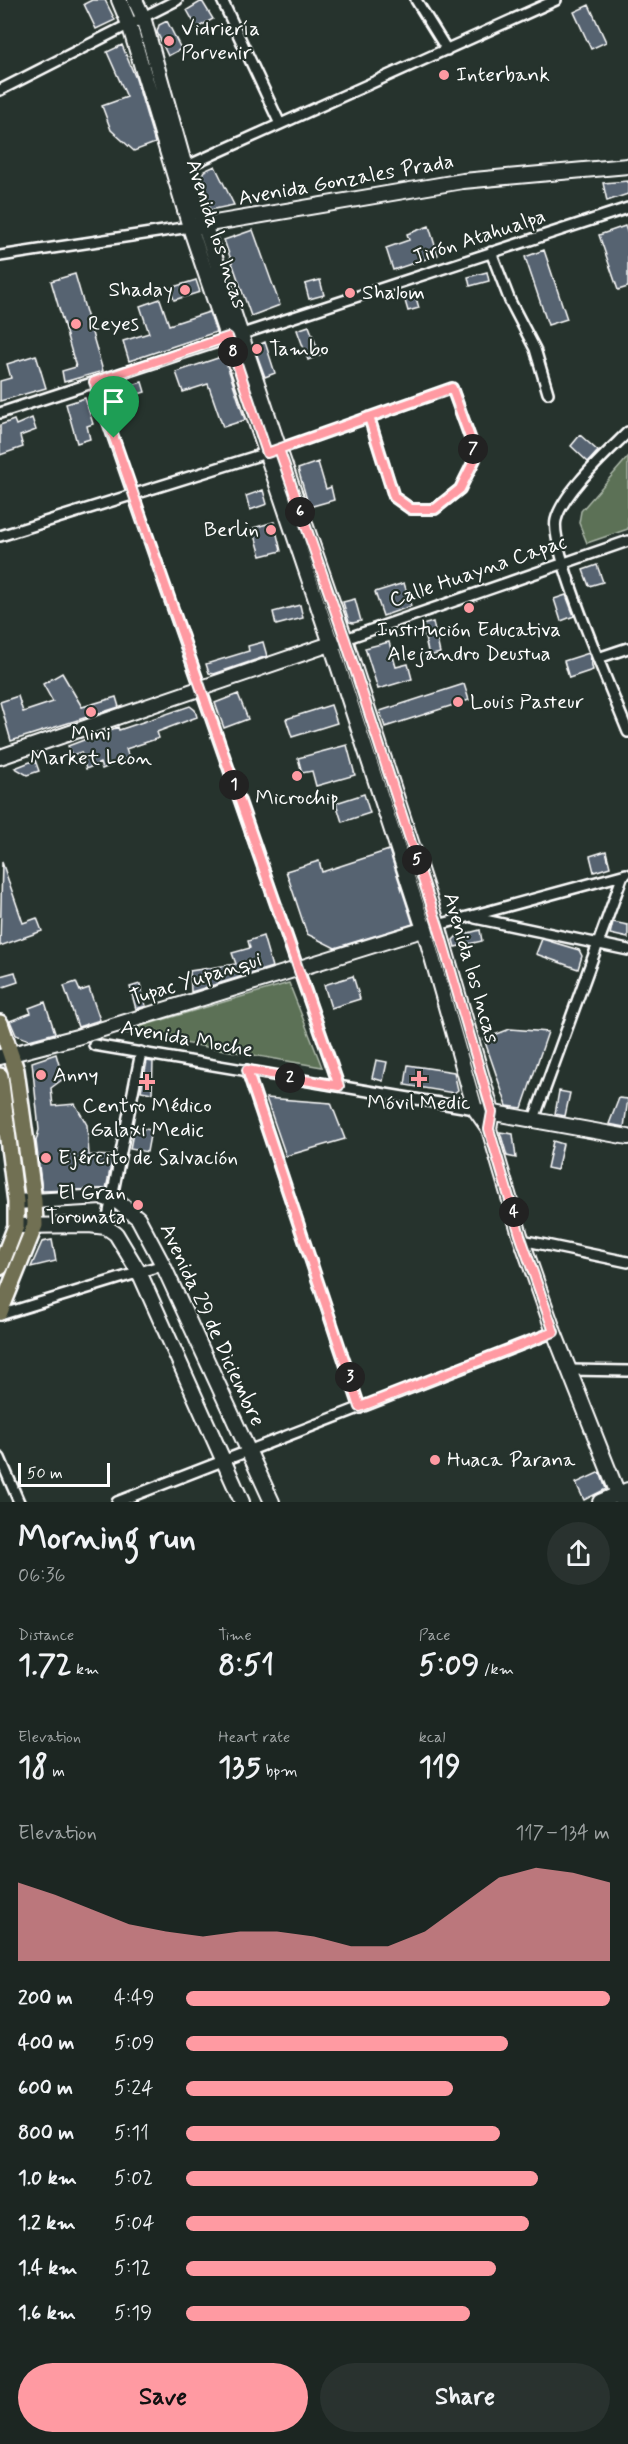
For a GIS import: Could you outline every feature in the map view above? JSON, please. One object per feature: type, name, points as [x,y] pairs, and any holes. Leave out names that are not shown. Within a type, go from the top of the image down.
[{"type":"main road","points":[[0,1023],[6,1055],[16,1070],[34,1200],[35,1225],[0,1313]]},
{"type":"main road","points":[[0,1076],[16,1202],[16,1226],[0,1267]]},
{"type":"street","name":"Avenida los Incas","points":[[119,0],[129,24],[190,227],[234,335],[438,926],[492,1112],[489,1129]]},
{"type":"street","name":"Avenida los Incas","points":[[135,0],[143,17],[185,167],[205,225],[234,335]]},
{"type":"street","points":[[0,90],[177,0]]},
{"type":"street","points":[[222,0],[280,124]]},
{"type":"street","points":[[416,0],[447,50]]},
{"type":"street","points":[[185,167],[556,0]]},
{"type":"street","name":"Avenida Gonzales Prada","points":[[0,256],[205,225],[463,181],[628,166]]},
{"type":"street","name":"Jirón Atahualpa","points":[[0,413],[628,208]]},
{"type":"street","points":[[491,252],[510,301],[535,348],[548,393]]},
{"type":"street","points":[[94,382],[339,1086]]},
{"type":"street","points":[[0,536],[273,451],[369,417],[452,388],[472,443],[475,459],[460,489],[435,509],[411,509],[394,497],[369,417]]},
{"type":"street","points":[[628,432],[563,501],[555,522],[563,564],[628,732]]},
{"type":"street","name":"Calle Huayna Capac","points":[[0,757],[628,541]]},
{"type":"street","name":"Avenida los Incas","points":[[338,641],[475,1109],[489,1129],[522,1240],[554,1332],[623,1496]]},
{"type":"street","points":[[598,658],[628,648]]},
{"type":"street","points":[[438,926],[625,874]]},
{"type":"street","points":[[534,1119],[597,943],[625,874]]},
{"type":"street","points":[[473,917],[628,950]]},
{"type":"street","name":"Tupac Yupanqui","points":[[6,1055],[77,1037],[438,926]]},
{"type":"street","name":"Avenida Moche","points":[[94,1045],[628,1137]]},
{"type":"street","points":[[16,1226],[89,1225],[106,1227],[141,1052]]},
{"type":"street","points":[[247,1070],[360,1407]]},
{"type":"street","points":[[16,1202],[102,1197],[113,1200]]},
{"type":"street","name":"Avenida 29 de Diciembre","points":[[113,1200],[138,1218],[163,1265],[272,1502]]},
{"type":"street","name":"Avenida 29 de Diciembre","points":[[106,1227],[116,1234],[125,1246],[140,1274],[242,1502]]},
{"type":"street","points":[[522,1240],[628,1262]]},
{"type":"street","points":[[0,1313],[140,1274],[163,1265]]},
{"type":"street","points":[[117,1502],[554,1332]]},
{"type":"street","points":[[569,1370],[628,1371]]},
{"type":"street","points":[[0,1458],[19,1502]]},
{"type":"street","points":[[600,1502],[623,1496]]},
{"type":"green space","points":[[628,457],[628,529],[587,543],[579,523],[581,511]]},
{"type":"green space","points":[[289,983],[322,1067],[121,1032]]},
{"type":"building","points":[[92,0],[105,0],[115,20],[96,29],[84,4]]},
{"type":"building","points":[[202,1],[213,19],[197,28],[187,10]]},
{"type":"building","points":[[589,5],[606,42],[591,49],[574,12]]},
{"type":"building","name":"Vidriería Porvenir","points":[[167,21],[181,49],[168,56],[157,32],[159,25]]},
{"type":"building","points":[[122,45],[136,79],[155,143],[134,151],[111,130],[102,106],[127,97],[107,52]]},
{"type":"building","points":[[215,166],[234,205],[210,210],[200,178],[204,171]]},
{"type":"building","points":[[628,181],[628,194],[607,201],[603,183]]},
{"type":"building","points":[[429,226],[438,255],[393,270],[386,248],[409,240],[407,234]]},
{"type":"building","points":[[625,226],[628,234],[628,287],[618,290],[599,235]]},
{"type":"building","points":[[253,230],[280,305],[251,316],[224,240]]},
{"type":"building","points":[[544,250],[567,319],[548,325],[525,257]]},
{"type":"building","points":[[487,272],[489,281],[470,286],[468,277]]},
{"type":"building","name":"Reyes","points":[[75,274],[103,371],[64,382],[62,371],[76,367],[51,281]]},
{"type":"building","name":"Shaday","points":[[196,280],[200,292],[174,300],[170,288]]},
{"type":"building","points":[[320,280],[324,295],[309,299],[305,284]]},
{"type":"building","points":[[414,291],[419,308],[408,311],[403,294]]},
{"type":"building","points":[[160,299],[169,325],[209,312],[216,332],[129,361],[123,341],[149,333],[140,306]]},
{"type":"building","points":[[309,326],[320,355],[308,360],[297,330]]},
{"type":"building","points":[[265,342],[275,373],[265,377],[254,347]]},
{"type":"building","points":[[36,355],[46,388],[0,401],[0,381],[11,378],[7,364]]},
{"type":"building","points":[[224,356],[245,420],[223,427],[208,384],[183,392],[176,372]]},
{"type":"building","points":[[142,382],[145,392],[125,398],[131,416],[121,419],[112,391]]},
{"type":"building","points":[[85,398],[93,424],[87,426],[90,439],[77,443],[66,404]]},
{"type":"building","points":[[32,418],[36,430],[20,436],[23,447],[0,455],[0,425],[14,420],[16,425]]},
{"type":"building","points":[[580,435],[598,451],[588,462],[571,446]]},
{"type":"building","points":[[318,462],[326,489],[331,487],[334,500],[309,507],[298,469]]},
{"type":"building","points":[[263,490],[267,504],[250,510],[246,496]]},
{"type":"building","points":[[274,522],[281,551],[261,556],[253,528]]},
{"type":"building","points":[[597,565],[603,582],[589,586],[583,570]]},
{"type":"building","points":[[404,583],[411,606],[383,616],[375,592]]},
{"type":"building","points":[[566,595],[574,616],[561,621],[554,599]]},
{"type":"building","points":[[355,599],[361,621],[353,623],[349,622],[343,602]]},
{"type":"building","points":[[300,605],[303,618],[276,625],[273,612]]},
{"type":"building","points":[[433,622],[440,653],[429,656],[422,625]]},
{"type":"building","points":[[263,642],[267,656],[214,674],[209,673],[206,664],[249,651],[248,646]]},
{"type":"building","points":[[389,642],[396,667],[408,664],[412,679],[378,689],[365,648]]},
{"type":"building","points":[[589,653],[593,670],[569,678],[564,661]]},
{"type":"building","points":[[62,673],[82,707],[116,697],[119,707],[11,741],[0,702],[18,696],[23,712],[53,702],[43,684]]},
{"type":"building","points":[[464,684],[469,700],[385,727],[380,711]]},
{"type":"building","points":[[238,694],[248,719],[224,728],[215,703]]},
{"type":"building","points":[[331,705],[337,723],[292,737],[286,719]]},
{"type":"building","points":[[190,706],[195,710],[197,717],[157,732],[159,738],[126,749],[129,758],[102,769],[100,763],[86,769],[81,752],[72,755],[68,746],[118,727],[119,730]]},
{"type":"building","points":[[347,745],[355,775],[316,786],[312,771],[302,773],[298,758]]},
{"type":"building","points":[[35,760],[39,771],[27,775],[15,768]]},
{"type":"building","points":[[364,794],[370,813],[342,822],[336,803]]},
{"type":"building","points":[[389,850],[413,924],[335,948],[307,934],[286,871],[319,861],[322,872]]},
{"type":"building","points":[[606,851],[610,867],[594,872],[590,856]]},
{"type":"building","points":[[2,862],[23,923],[37,918],[42,931],[0,946]]},
{"type":"building","points":[[613,922],[628,925],[628,938],[610,934]]},
{"type":"building","points":[[480,930],[482,941],[455,947],[453,940],[457,936]]},
{"type":"building","points":[[263,936],[272,967],[191,992],[190,971],[236,964],[232,953],[250,948],[248,941]]},
{"type":"building","points":[[542,939],[579,950],[582,956],[578,969],[536,954]]},
{"type":"building","points":[[15,972],[18,982],[0,988],[0,976]]},
{"type":"building","points":[[353,976],[360,999],[331,1008],[324,985]]},
{"type":"building","points":[[76,982],[80,991],[89,988],[100,1020],[78,1027],[64,986]]},
{"type":"building","points":[[140,984],[146,1006],[136,1009],[130,987]]},
{"type":"building","points":[[45,1002],[55,1033],[29,1040],[16,1035],[10,1021],[31,1013],[29,1008]]},
{"type":"building","points":[[510,1029],[548,1032],[522,1108],[507,1106],[484,1039]]},
{"type":"building","points":[[56,1054],[63,1079],[51,1088],[53,1106],[75,1104],[87,1125],[89,1155],[113,1156],[106,1189],[42,1191],[36,1141],[39,1130],[32,1062]]},
{"type":"building","points":[[376,1060],[387,1062],[383,1081],[372,1078]]},
{"type":"building","name":"Centro Médico Galaxi Medic","points":[[147,1061],[153,1062],[152,1093],[141,1091]]},
{"type":"building","points":[[408,1065],[454,1072],[458,1090],[454,1093],[405,1085]]},
{"type":"building","points":[[559,1091],[570,1093],[565,1116],[555,1114]]},
{"type":"building","points":[[266,1098],[331,1103],[345,1139],[286,1156]]},
{"type":"building","points":[[619,1098],[628,1099],[624,1127],[609,1124]]},
{"type":"building","points":[[134,1127],[151,1130],[147,1152],[130,1149]]},
{"type":"building","points":[[500,1132],[513,1134],[516,1158],[507,1156]]},
{"type":"building","points":[[553,1141],[563,1144],[557,1170],[547,1168]]},
{"type":"building","points":[[52,1240],[56,1261],[31,1267],[42,1242]]},
{"type":"building","points":[[600,1472],[606,1489],[584,1500],[576,1483]]},
{"type":"place","name":"Vidriería Porvenir","points":[[169,41]]},
{"type":"place","name":"Interbank","points":[[444,75]]},
{"type":"place","name":"Shaday","points":[[185,290]]},
{"type":"place","name":"Shalom","points":[[350,293]]},
{"type":"place","name":"Reyes","points":[[76,324]]},
{"type":"place","name":"Tambo","points":[[257,349]]},
{"type":"place","name":"Berlin","points":[[271,530]]},
{"type":"place","name":"Institución Educativa Alejandro Deustua","points":[[469,608]]},
{"type":"place","name":"Louis Pasteur","points":[[458,702]]},
{"type":"place","name":"Mini Market Leon","points":[[91,712]]},
{"type":"place","name":"Microchip","points":[[297,776]]},
{"type":"place","name":"Anny","points":[[41,1075]]},
{"type":"place","name":"Móvil Medic","points":[[419,1079]]},
{"type":"place","name":"Centro Médico Galaxi Medic","points":[[147,1082]]},
{"type":"place","name":"Ejército de Salvación","points":[[46,1158]]},
{"type":"place","name":"El Gran Toromata","points":[[138,1205]]},
{"type":"place","name":"Huaca Parana","points":[[435,1460]]},
{"type":"route","points":[[114,438],[94,382],[228,337],[267,453],[452,388],[472,443],[475,459],[460,489],[435,509],[411,509],[394,497],[369,417],[279,449],[345,639],[438,926],[492,1112],[489,1129],[520,1235],[554,1332],[360,1407],[247,1070],[339,1086],[114,438]]}]
